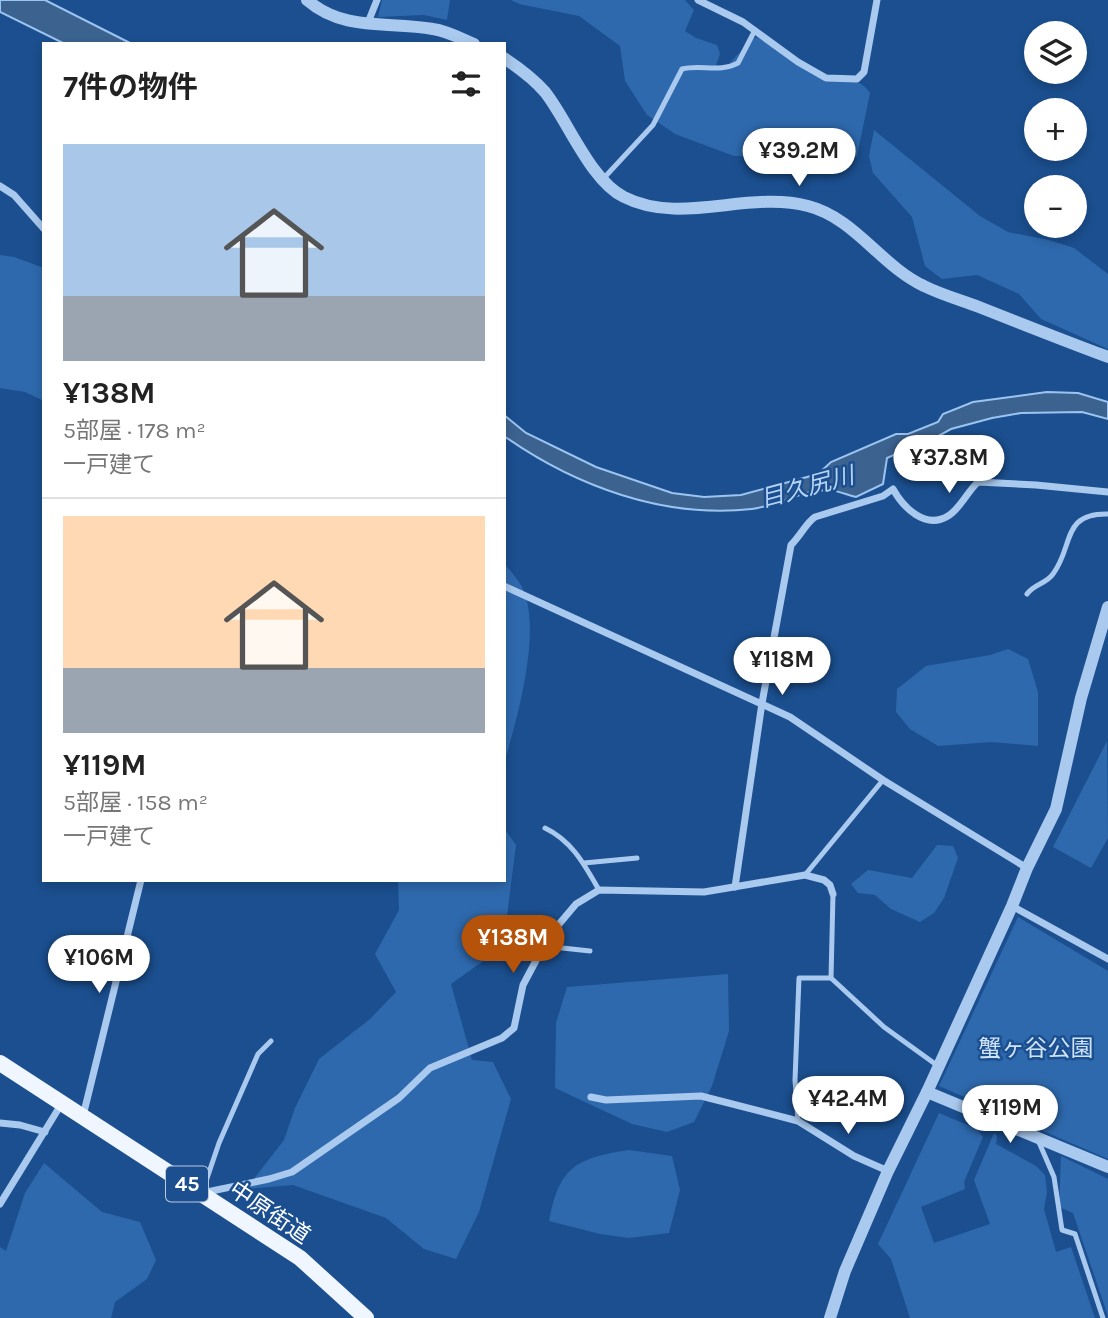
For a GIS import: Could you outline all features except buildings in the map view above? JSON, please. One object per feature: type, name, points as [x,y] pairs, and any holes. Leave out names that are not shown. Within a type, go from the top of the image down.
[{"type":"main road","name":"中原街道","points":[[0,1063],[300,1258],[366,1318]]},
{"type":"street","points":[[307,0],[328,15],[367,25],[432,29],[468,42]]},
{"type":"street","points":[[367,25],[377,0]]},
{"type":"street","points":[[698,0],[755,30],[825,78],[857,79],[864,72],[877,0]]},
{"type":"street","points":[[506,59],[524,71],[544,91],[603,179],[621,196],[644,205],[702,208],[776,203],[806,205],[828,213],[847,225],[886,262],[923,286],[1108,356]]},
{"type":"street","points":[[0,186],[15,195],[42,227]]},
{"type":"street","points":[[735,887],[762,703],[791,545],[803,533],[808,522],[815,517],[874,499],[892,489],[900,503],[910,512],[934,521],[947,517],[978,482],[1108,492]]},
{"type":"street","points":[[506,587],[790,717],[883,780],[1027,868]]},
{"type":"street","points":[[830,1318],[845,1271],[888,1171],[939,1066],[1059,800],[1082,698],[1108,607]]},
{"type":"street","points":[[201,1193],[292,1172],[399,1098],[430,1068],[502,1038],[514,1028],[523,985],[544,946],[564,916],[576,904],[599,890],[704,892],[805,875],[824,880],[830,885],[833,894]]},
{"type":"street","points":[[83,1116],[141,882]]},
{"type":"street","points":[[1012,906],[1108,959]]},
{"type":"street","points":[[926,1092],[1108,1167]]},
{"type":"street","points":[[591,1097],[606,1100],[701,1097],[798,1121],[854,1156],[888,1171]]},
{"type":"street","points":[[0,1204],[62,1102]]},
{"type":"street","points":[[0,1123],[45,1132]]},
{"type":"lane","points":[[603,179],[653,125],[682,69],[710,70],[733,66],[738,63],[755,30]]},
{"type":"lane","points":[[1027,594],[1032,586],[1048,580],[1055,573],[1078,520],[1087,516],[1108,514]]},
{"type":"lane","points":[[805,875],[883,780]]},
{"type":"lane","points":[[545,828],[561,836],[584,863],[599,890]]},
{"type":"lane","points":[[584,863],[637,858]]},
{"type":"lane","points":[[831,978],[833,894]]},
{"type":"lane","points":[[544,946],[590,951]]},
{"type":"lane","points":[[798,1121],[795,1080],[799,978],[831,978],[884,1027],[939,1066]]},
{"type":"lane","points":[[201,1193],[219,1143],[258,1054],[271,1041]]},
{"type":"lane","points":[[1036,1136],[1054,1177],[1062,1230],[1075,1234],[1103,1318]]},
{"type":"green space","points":[[382,0],[450,0],[447,20],[424,15],[378,17]]},
{"type":"green space","points":[[511,0],[685,0],[694,10],[685,31],[717,45],[720,54],[716,65],[726,67],[753,38],[763,37],[818,73],[856,82],[866,88],[870,93],[857,156],[849,159],[734,156],[675,134],[647,115],[625,81],[620,46],[579,16]]},
{"type":"green space","points":[[874,130],[980,216],[1008,232],[1024,235],[1024,238],[1049,240],[1074,248],[1108,274],[1108,349],[1041,319],[1019,294],[977,275],[942,279],[925,266],[912,217],[873,173],[869,156]]},
{"type":"green space","points":[[0,255],[42,267],[42,400],[25,392],[0,388]]},
{"type":"green space","points":[[506,565],[523,589],[530,628],[526,676],[506,757]]},
{"type":"green space","points":[[1008,649],[1028,659],[1038,692],[1038,746],[992,742],[938,746],[910,729],[896,712],[897,689],[926,666],[990,655]]},
{"type":"green space","points":[[1107,741],[1108,838],[1091,868],[1053,847]]},
{"type":"green space","points":[[506,831],[516,845],[503,947],[451,984],[472,1060],[493,1062],[511,1099],[479,1212],[456,1259],[424,1249],[386,1218],[293,1185],[246,1189],[284,1140],[295,1108],[319,1059],[370,1019],[396,992],[375,954],[399,910],[398,882],[506,882]]},
{"type":"green space","points":[[937,845],[953,846],[958,858],[944,898],[934,913],[920,922],[891,909],[875,895],[858,893],[851,884],[868,870],[912,878]]},
{"type":"green space","name":"蟹ヶ谷公園","points":[[1018,917],[1108,971],[1108,1159],[939,1086]]},
{"type":"green space","points":[[728,974],[729,1031],[712,1086],[694,1122],[667,1132],[632,1124],[555,1088],[556,1023],[567,987]]},
{"type":"green space","points":[[939,1113],[977,1129],[983,1137],[964,1182],[965,1189],[921,1207],[934,1243],[990,1224],[974,1180],[994,1133],[997,1136],[996,1144],[1036,1166],[1045,1175],[1047,1192],[1044,1209],[1056,1252],[1071,1247],[1095,1318],[910,1318],[891,1259],[878,1244]]},
{"type":"green space","points":[[629,1150],[672,1156],[680,1190],[669,1233],[629,1238],[600,1234],[549,1221],[558,1188],[573,1168],[583,1161]]},
{"type":"green space","points":[[1061,1156],[1108,1179],[1108,1316],[1073,1213],[1059,1207]]},
{"type":"green space","points":[[44,1163],[102,1212],[140,1222],[156,1260],[147,1279],[115,1302],[111,1318],[0,1318],[0,1247],[6,1251],[25,1193]]},
{"type":"water","points":[[0,0],[45,0],[128,42],[61,42],[0,12]]},
{"type":"water","name":"目久尻川","points":[[1047,392],[1078,393],[1108,402],[1108,419],[1082,412],[1021,413],[992,418],[951,429],[913,450],[905,450],[887,458],[883,484],[856,497],[820,490],[752,509],[719,511],[654,503],[590,484],[531,454],[506,437],[506,417],[526,433],[596,467],[672,493],[704,497],[741,495],[818,474],[831,462],[896,434],[908,434],[938,422],[943,414],[973,402]]}]
